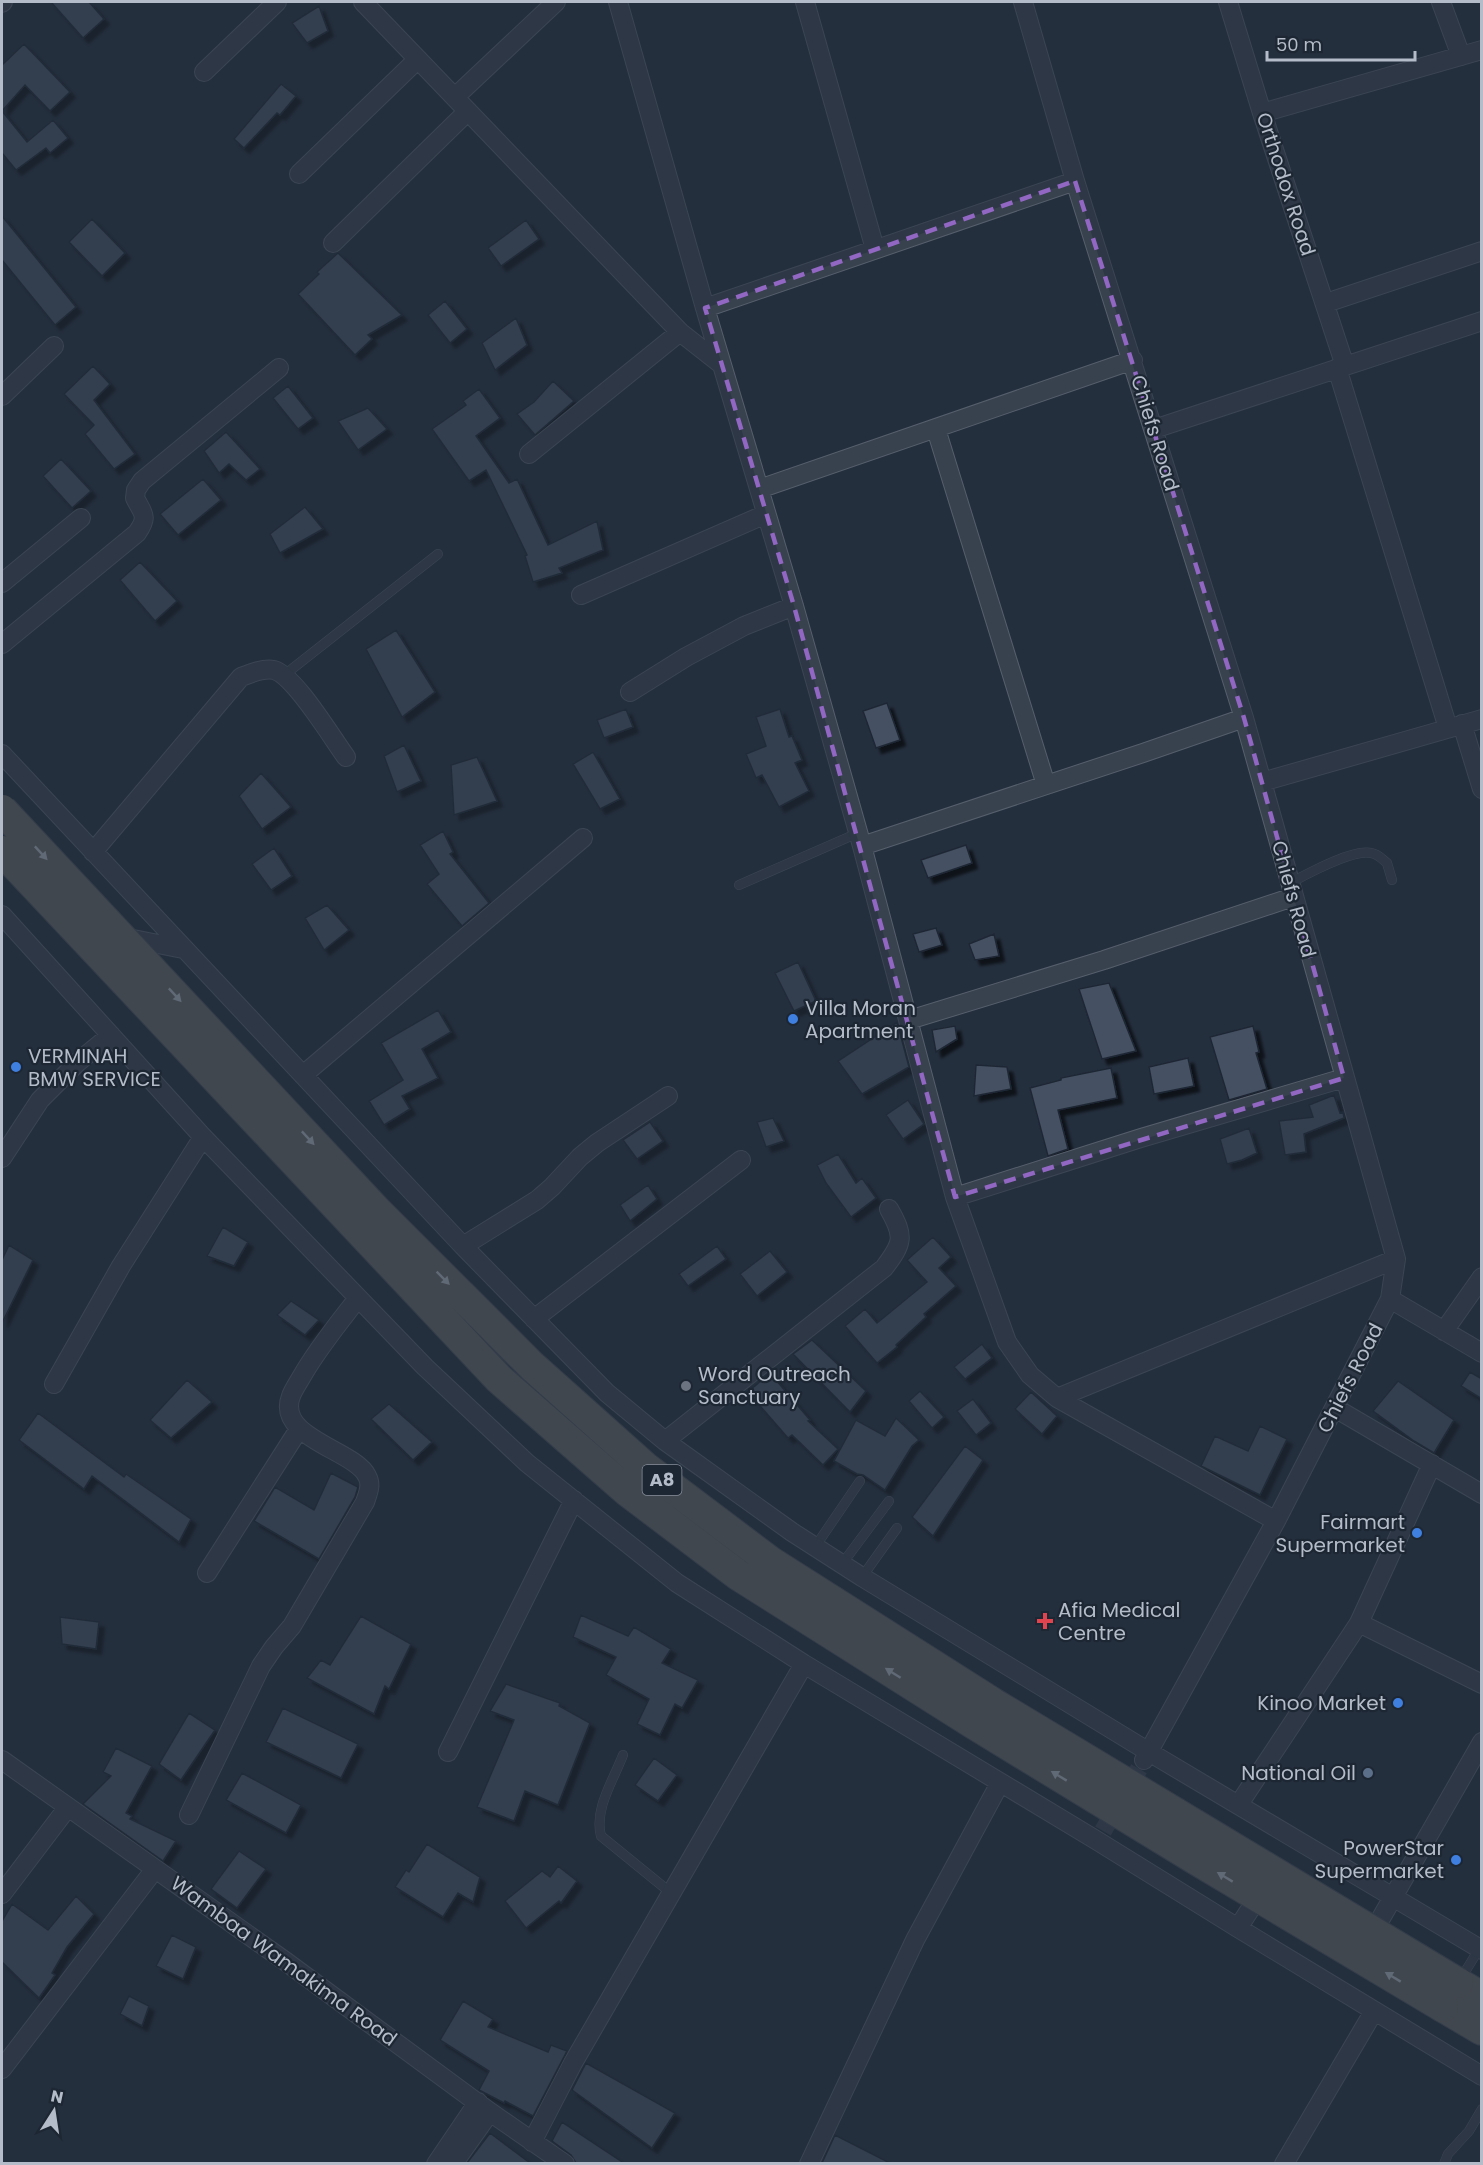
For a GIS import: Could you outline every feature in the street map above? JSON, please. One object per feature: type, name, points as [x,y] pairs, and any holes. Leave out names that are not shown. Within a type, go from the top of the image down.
[{"type":"highway","name":"A8","points":[[2,810],[375,1209],[532,1366],[645,1467],[781,1568],[993,1703],[1373,1932],[1457,1995],[1482,2030]]},
{"type":"highway","name":"A8","points":[[2,851],[499,1379],[627,1491],[738,1575],[974,1724],[1258,1897],[1457,1995]]},
{"type":"street","points":[[204,72],[277,2]]},
{"type":"street","points":[[363,2],[680,332],[722,364]]},
{"type":"street","points":[[455,97],[556,2]]},
{"type":"street","points":[[618,2],[705,308],[794,606],[956,1197],[1007,1342],[1030,1376],[1057,1398],[1276,1521]]},
{"type":"street","points":[[805,2],[875,249]]},
{"type":"street","name":"Chiefs Road","points":[[1023,2],[1075,181],[1244,718],[1396,1259],[1390,1299],[1276,1521],[1147,1756]]},
{"type":"street","name":"Orthodox Road","points":[[1228,2],[1262,113],[1326,303],[1341,367],[1455,726],[1482,789]]},
{"type":"street","points":[[1441,2],[1461,56]]},
{"type":"street","points":[[1262,113],[1482,50]]},
{"type":"street","points":[[299,174],[418,59]]},
{"type":"street","points":[[333,243],[468,111]]},
{"type":"street","points":[[705,308],[1075,181]]},
{"type":"street","points":[[1326,303],[1482,251]]},
{"type":"street","points":[[1154,429],[1482,321]]},
{"type":"street","points":[[529,454],[680,332]]},
{"type":"street","points":[[2,396],[54,346]]},
{"type":"street","points":[[759,489],[1133,360]]},
{"type":"street","points":[[2,644],[137,533],[144,524],[145,514],[135,498],[136,490],[142,481],[279,368]]},
{"type":"street","points":[[936,429],[1046,785]]},
{"type":"street","points":[[581,595],[766,514]]},
{"type":"street","points":[[2,583],[81,518]]},
{"type":"street","points":[[630,692],[686,657],[744,626],[794,606]]},
{"type":"street","points":[[93,852],[241,677],[256,671],[274,670],[292,681],[346,758]]},
{"type":"street","points":[[860,840],[1046,785],[1244,718]]},
{"type":"street","points":[[1262,782],[1482,719]]},
{"type":"street","points":[[2,754],[183,950],[463,1246],[607,1393],[666,1441],[815,1547],[1147,1756],[1239,1804],[1481,1948]]},
{"type":"street","points":[[303,1075],[583,838]]},
{"type":"street","points":[[909,1020],[1104,960],[1291,890]]},
{"type":"street","points":[[2,915],[203,1137],[450,1391],[527,1463],[676,1583],[1000,1784],[1100,1836],[1238,1928],[1482,2076]]},
{"type":"street","points":[[120,937],[183,950]]},
{"type":"street","points":[[2,1158],[40,1100],[78,1062],[111,1035]]},
{"type":"street","points":[[956,1197],[1141,1138],[1344,1078]]},
{"type":"street","points":[[463,1246],[537,1200],[597,1143],[668,1096]]},
{"type":"street","points":[[54,1384],[121,1266],[203,1137]]},
{"type":"street","points":[[534,1319],[741,1160]]},
{"type":"street","points":[[666,1441],[884,1268],[895,1253],[900,1240],[900,1228],[889,1209]]},
{"type":"street","points":[[1057,1398],[1396,1259]]},
{"type":"street","points":[[1444,1331],[1482,1277]]},
{"type":"street","points":[[189,1815],[261,1666],[292,1626],[365,1502],[370,1489],[369,1478],[362,1467],[327,1448],[299,1429],[289,1412],[290,1398],[317,1349],[358,1298]]},
{"type":"street","points":[[1390,1299],[1482,1353]]},
{"type":"street","points":[[1335,1408],[1481,1493]]},
{"type":"street","points":[[207,1573],[299,1429]]},
{"type":"street","points":[[1239,1804],[1359,1623],[1432,1464]]},
{"type":"street","points":[[448,1752],[574,1500]]},
{"type":"street","points":[[1359,1623],[1482,1684]]},
{"type":"street","points":[[532,2142],[573,2063],[804,1664]]},
{"type":"street","points":[[1373,1932],[1482,1742]]},
{"type":"street","name":"Wambaa Wamakima Road","points":[[2,1760],[532,2142],[565,2163]]},
{"type":"street","points":[[809,2163],[915,1940],[1000,1784]]},
{"type":"street","points":[[2,1894],[68,1807]]},
{"type":"street","points":[[2,2069],[154,1869]]},
{"type":"street","points":[[1238,1928],[1258,1897]]},
{"type":"street","points":[[1284,2163],[1374,2011]]},
{"type":"street","points":[[436,2163],[484,2107]]},
{"type":"street","points":[[453,2163],[484,2107]]},
{"type":"lane","points":[[283,676],[438,554]]},
{"type":"lane","points":[[739,885],[860,840]]},
{"type":"lane","points":[[1291,890],[1331,862],[1363,852],[1372,853],[1387,863],[1392,880]]},
{"type":"lane","points":[[815,1547],[860,1481]]},
{"type":"lane","points":[[842,1564],[889,1501]]},
{"type":"lane","points":[[862,1576],[897,1528]]},
{"type":"lane","points":[[623,1755],[600,1812],[598,1824],[601,1836],[671,1893]]},
{"type":"lane","points":[[1457,1995],[1481,1948]]},
{"type":"lane","points":[[1444,2163],[1448,2154],[1469,2131],[1482,2109]]},
{"type":"highlighted area","points":[[1075,181],[1244,718],[1344,1078],[955,1197],[794,606],[705,308]]},
{"type":"building","points":[[51,2],[89,2],[104,19],[83,38]]},
{"type":"building","points":[[319,6],[328,31],[307,43],[292,23]]},
{"type":"building","points":[[24,44],[70,92],[50,111],[25,85],[2,111],[2,65]]},
{"type":"building","points":[[281,84],[296,96],[280,115],[277,113],[244,148],[234,139]]},
{"type":"building","points":[[2,111],[27,142],[53,120],[68,138],[50,153],[46,148],[16,170],[2,153]]},
{"type":"building","points":[[2,216],[76,307],[55,325],[2,260]]},
{"type":"building","points":[[92,219],[125,253],[102,276],[69,242]]},
{"type":"building","points":[[526,220],[539,239],[501,266],[488,248]]},
{"type":"building","points":[[338,253],[402,315],[368,335],[372,339],[355,355],[298,294]]},
{"type":"building","points":[[445,301],[467,329],[450,343],[428,315]]},
{"type":"building","points":[[516,318],[527,345],[495,370],[482,343]]},
{"type":"building","points":[[93,366],[110,384],[94,400],[135,454],[114,469],[85,434],[94,425],[64,394]]},
{"type":"building","points":[[553,381],[574,401],[535,435],[517,414],[534,402]]},
{"type":"building","points":[[288,386],[313,418],[298,429],[273,398]]},
{"type":"building","points":[[479,389],[500,418],[476,436],[509,483],[517,479],[548,545],[597,521],[603,550],[559,568],[562,573],[533,582],[525,556],[527,555],[486,470],[469,481],[432,429],[466,405],[463,401]]},
{"type":"building","points":[[368,408],[387,429],[358,450],[338,421]]},
{"type":"building","points":[[226,432],[260,469],[246,480],[229,464],[219,473],[204,451]]},
{"type":"building","points":[[61,459],[91,491],[72,508],[43,476]]},
{"type":"building","points":[[203,479],[221,500],[178,535],[160,514]]},
{"type":"building","points":[[305,507],[323,529],[280,553],[270,534]]},
{"type":"building","points":[[140,562],[177,601],[155,621],[120,580]]},
{"type":"building","points":[[396,630],[435,692],[402,717],[366,649]]},
{"type":"building","points":[[887,703],[900,740],[876,748],[863,711]]},
{"type":"building","points":[[626,709],[633,727],[604,738],[597,720]]},
{"type":"building","points":[[780,709],[789,737],[792,736],[802,760],[795,763],[809,791],[779,807],[762,775],[756,778],[746,754],[766,746],[756,717]]},
{"type":"building","points":[[404,745],[421,781],[397,792],[384,756]]},
{"type":"building","points":[[593,752],[620,799],[600,809],[573,764]]},
{"type":"building","points":[[477,757],[497,801],[454,815],[451,765]]},
{"type":"building","points":[[261,773],[291,807],[262,829],[239,796]]},
{"type":"building","points":[[443,831],[453,852],[450,854],[489,903],[462,926],[427,884],[439,874],[420,845]]},
{"type":"building","points":[[966,845],[972,863],[928,878],[921,860]]},
{"type":"building","points":[[274,848],[292,876],[271,890],[252,864]]},
{"type":"building","points":[[327,905],[349,930],[324,950],[305,918]]},
{"type":"building","points":[[936,928],[942,945],[919,952],[913,934]]},
{"type":"building","points":[[994,934],[999,956],[975,960],[969,944]]},
{"type":"building","points":[[798,962],[816,1001],[794,1011],[775,973]]},
{"type":"building","points":[[1109,983],[1136,1051],[1102,1059],[1079,989]]},
{"type":"building","points":[[438,1010],[451,1032],[422,1049],[438,1078],[402,1096],[410,1109],[384,1125],[369,1101],[403,1080],[381,1043]]},
{"type":"building","points":[[897,1022],[909,1067],[862,1094],[838,1061]]},
{"type":"building","points":[[955,1026],[957,1039],[936,1052],[932,1030]]},
{"type":"building","points":[[1253,1026],[1259,1052],[1256,1053],[1267,1089],[1229,1100],[1210,1037]]},
{"type":"building","points":[[1188,1058],[1194,1086],[1154,1094],[1149,1067]]},
{"type":"building","points":[[976,1065],[1007,1067],[1011,1089],[974,1096]]},
{"type":"building","points":[[1111,1068],[1117,1098],[1058,1110],[1068,1149],[1048,1156],[1030,1088],[1061,1080],[1061,1078]]},
{"type":"building","points":[[1334,1095],[1344,1118],[1304,1134],[1306,1152],[1285,1155],[1279,1121],[1313,1117],[1309,1105]]},
{"type":"building","points":[[908,1100],[924,1124],[903,1139],[886,1115]]},
{"type":"building","points":[[773,1118],[784,1141],[766,1147],[757,1122]]},
{"type":"building","points":[[650,1122],[663,1141],[637,1159],[623,1140]]},
{"type":"building","points":[[1249,1128],[1257,1153],[1227,1164],[1220,1139]]},
{"type":"building","points":[[838,1154],[856,1183],[862,1178],[876,1198],[851,1217],[826,1183],[817,1165]]},
{"type":"building","points":[[648,1185],[657,1199],[630,1221],[620,1205]]},
{"type":"building","points":[[223,1227],[248,1242],[234,1266],[207,1256]]},
{"type":"building","points":[[933,1237],[951,1257],[939,1268],[956,1286],[924,1314],[926,1317],[896,1345],[897,1347],[877,1363],[845,1326],[865,1309],[877,1323],[927,1282],[907,1260]]},
{"type":"building","points":[[9,1245],[33,1260],[2,1323],[2,1260]]},
{"type":"building","points":[[717,1246],[726,1259],[688,1286],[679,1274]]},
{"type":"building","points":[[770,1251],[787,1272],[757,1296],[740,1274]]},
{"type":"building","points":[[291,1301],[319,1320],[305,1335],[277,1315]]},
{"type":"building","points":[[812,1340],[866,1391],[850,1412],[793,1354]]},
{"type":"building","points":[[982,1344],[992,1358],[965,1379],[954,1367]]},
{"type":"building","points":[[1470,1372],[1482,1379],[1482,1399],[1461,1386]]},
{"type":"building","points":[[770,1373],[810,1420],[808,1421],[838,1449],[823,1465],[792,1435],[788,1438],[748,1392]]},
{"type":"building","points":[[187,1380],[212,1402],[171,1438],[150,1420]]},
{"type":"building","points":[[1398,1381],[1454,1420],[1434,1453],[1373,1411]]},
{"type":"building","points":[[920,1391],[944,1417],[932,1428],[909,1401]]},
{"type":"building","points":[[1031,1392],[1057,1416],[1042,1434],[1015,1409]]},
{"type":"building","points":[[973,1399],[991,1423],[976,1435],[957,1411]]},
{"type":"building","points":[[389,1404],[432,1442],[413,1460],[371,1419]]},
{"type":"building","points":[[38,1413],[124,1477],[126,1474],[191,1519],[179,1542],[92,1476],[84,1489],[19,1440]]},
{"type":"building","points":[[896,1418],[919,1440],[912,1446],[885,1490],[863,1475],[834,1461],[856,1420],[885,1436]]},
{"type":"building","points":[[1260,1426],[1287,1439],[1260,1495],[1201,1466],[1215,1436],[1248,1451]]},
{"type":"building","points":[[965,1446],[983,1460],[933,1536],[912,1517]]},
{"type":"building","points":[[331,1473],[358,1487],[355,1497],[319,1559],[254,1521],[275,1487],[314,1510]]},
{"type":"building","points":[[581,1615],[628,1636],[634,1627],[671,1649],[662,1663],[698,1680],[682,1708],[675,1704],[660,1735],[637,1724],[649,1699],[606,1675],[616,1657],[573,1637]]},
{"type":"building","points":[[361,1616],[411,1644],[389,1689],[385,1686],[374,1714],[307,1678],[321,1660],[330,1665]]},
{"type":"building","points":[[60,1617],[99,1622],[96,1649],[62,1644]]},
{"type":"building","points":[[506,1684],[560,1703],[559,1706],[590,1723],[558,1805],[525,1791],[514,1821],[477,1807],[514,1720],[490,1711]]},
{"type":"building","points":[[283,1708],[358,1744],[341,1778],[266,1742]]},
{"type":"building","points":[[189,1713],[215,1730],[181,1780],[159,1764]]},
{"type":"building","points":[[116,1748],[152,1766],[126,1813],[132,1816],[130,1819],[176,1841],[163,1861],[83,1804],[111,1776],[103,1772]]},
{"type":"building","points":[[654,1758],[677,1775],[658,1801],[635,1785]]},
{"type":"building","points":[[242,1773],[301,1805],[286,1833],[226,1800]]},
{"type":"building","points":[[427,1844],[480,1877],[473,1902],[458,1893],[443,1917],[395,1887],[406,1870],[409,1872]]},
{"type":"building","points":[[239,1851],[266,1869],[237,1908],[211,1889]]},
{"type":"building","points":[[558,1866],[577,1881],[561,1903],[559,1901],[526,1928],[505,1901],[542,1871],[550,1877]]},
{"type":"building","points":[[76,1896],[94,1914],[67,1947],[52,1973],[55,1975],[39,1998],[2,1962],[2,1921],[12,1904],[48,1930]]},
{"type":"building","points":[[172,1935],[196,1947],[183,1979],[156,1966]]},
{"type":"building","points":[[129,1996],[149,2006],[142,2026],[120,2014]]},
{"type":"building","points":[[463,2001],[493,2019],[488,2027],[548,2052],[551,2045],[567,2051],[533,2116],[479,2090],[489,2071],[440,2040]]},
{"type":"building","points":[[586,2063],[675,2113],[652,2148],[572,2090]]},
{"type":"building","points":[[562,2122],[624,2163],[576,2163],[571,2155],[552,2141]]},
{"type":"building","points":[[490,2133],[530,2163],[467,2163]]},
{"type":"building","points":[[835,2135],[890,2163],[822,2163]]},
{"type":"tunnel","points":[[1103,1831],[1144,1760]]},
{"type":"place","name":"Villa Moran Apartment","points":[[793,1019]]},
{"type":"place","name":"VERMINAH BMW SERVICE","points":[[16,1067]]},
{"type":"place","name":"Word Outreach Sanctuary","points":[[686,1386]]},
{"type":"place","name":"Fairmart Supermarket","points":[[1417,1533]]},
{"type":"place","name":"Afia Medical Centre","points":[[1045,1621]]},
{"type":"place","name":"Kinoo Market","points":[[1398,1703]]},
{"type":"place","name":"National Oil","points":[[1368,1773]]},
{"type":"place","name":"PowerStar Supermarket","points":[[1456,1860]]}]
